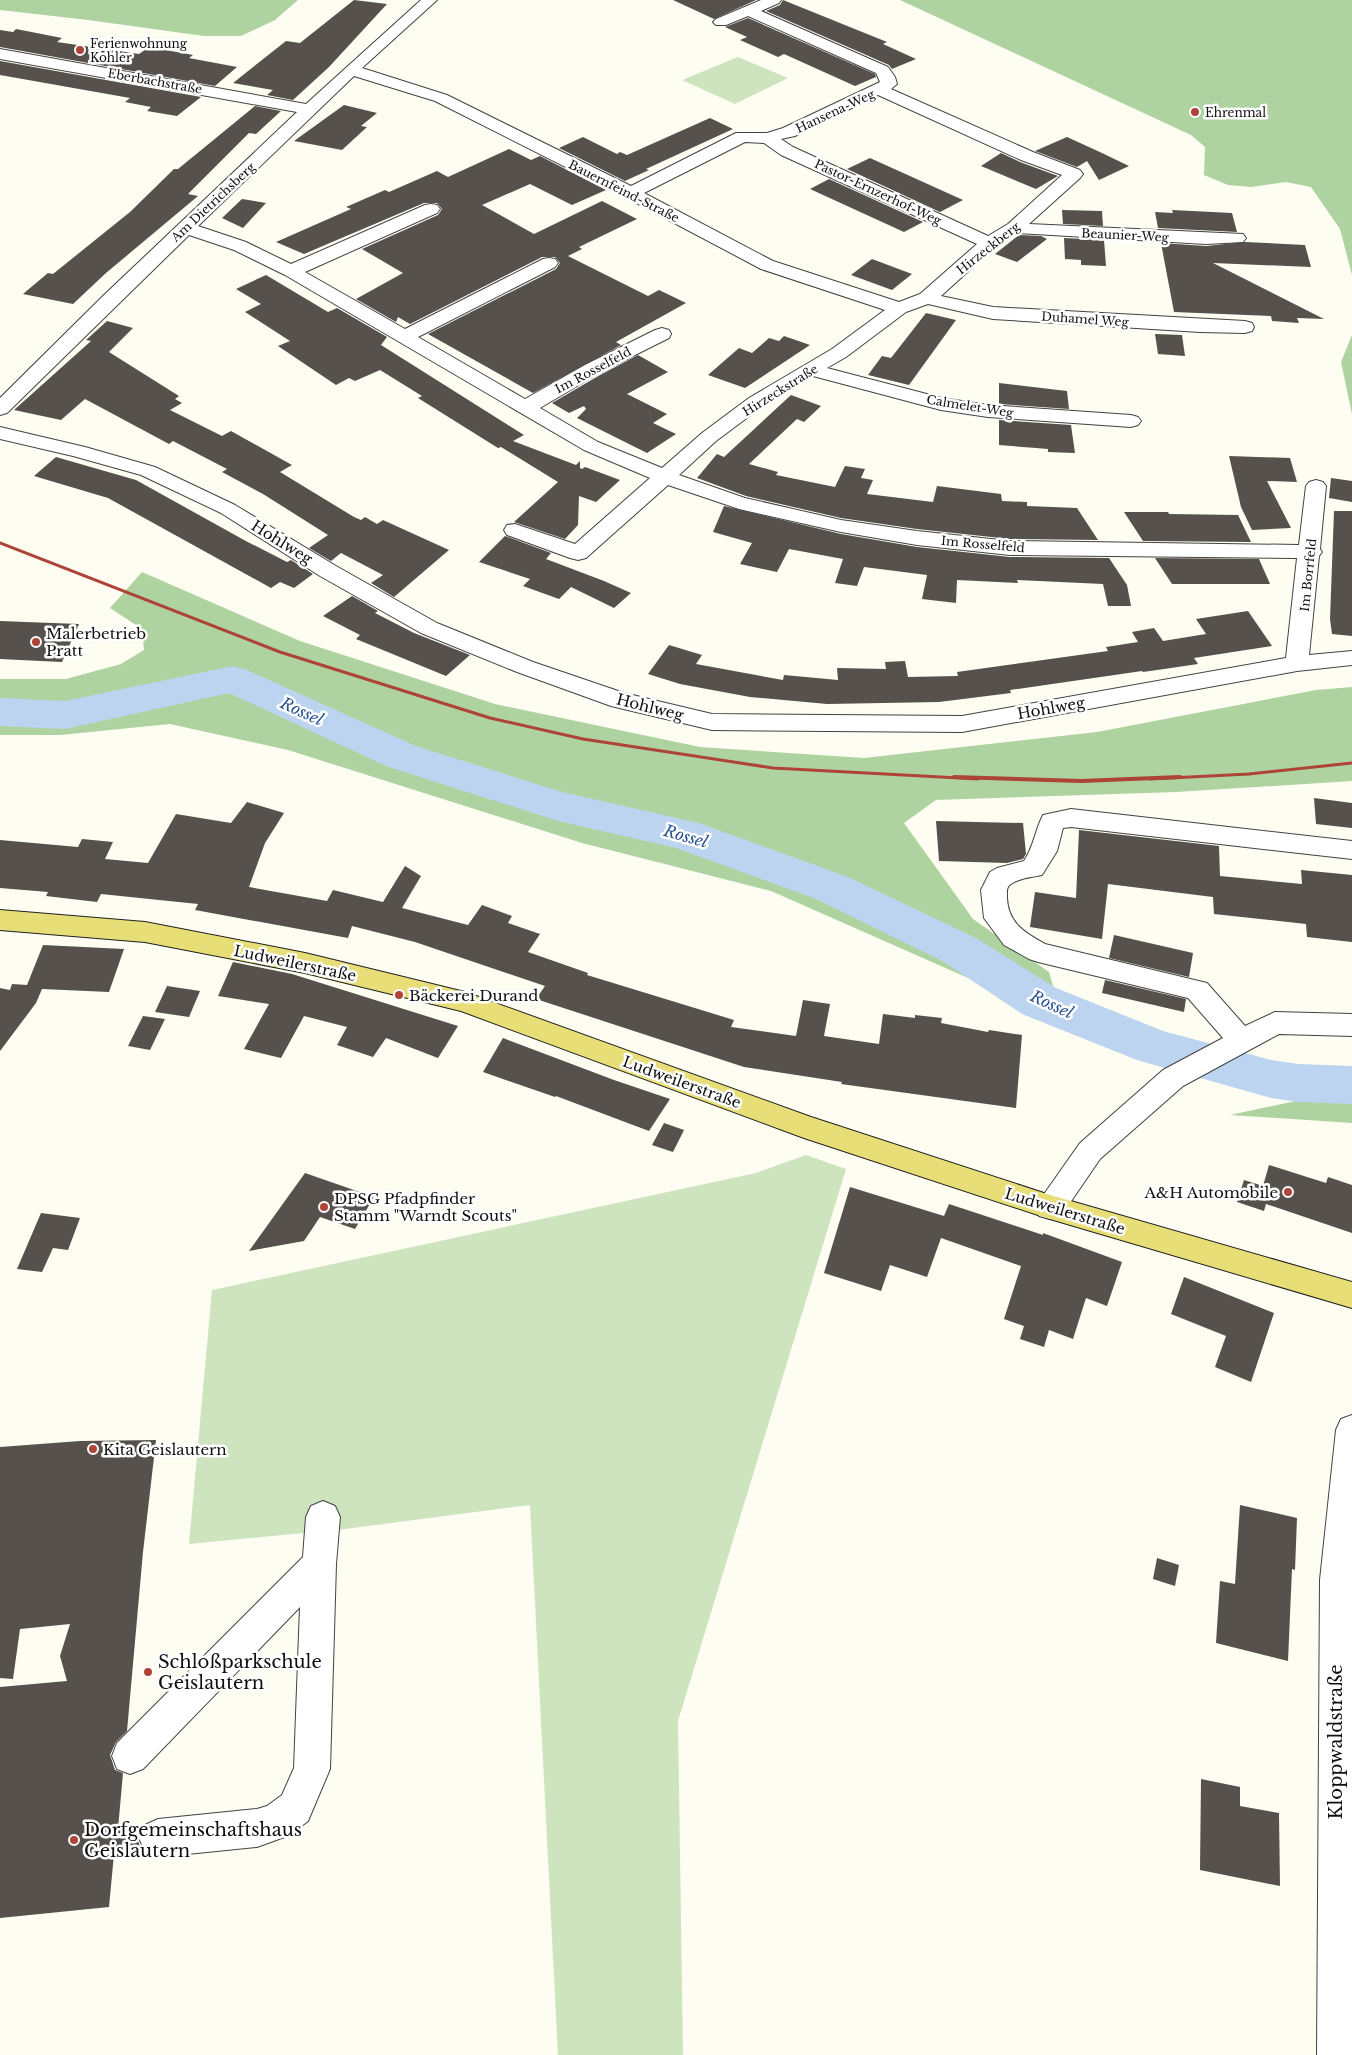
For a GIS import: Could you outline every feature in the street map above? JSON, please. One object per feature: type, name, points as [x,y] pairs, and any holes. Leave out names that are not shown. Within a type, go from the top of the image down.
[{"type":"main road","name":"Ludweilerstraße","points":[[0,920],[145,932],[305,963],[465,1002],[804,1126],[1050,1207],[1352,1295]]},
{"type":"street","name":"Am Dietrichsberg","points":[[0,409],[351,70],[430,0]]},
{"type":"street","points":[[721,22],[774,0]]},
{"type":"street","name":"Hansena-Weg","points":[[631,193],[742,137],[768,138],[790,132],[889,84],[882,70],[748,11]]},
{"type":"street","name":"Eberbachstraße","points":[[0,54],[311,110]]},
{"type":"street","name":"Bauernfeind-Straße","points":[[351,70],[441,98],[631,193],[768,265],[899,308]]},
{"type":"street","name":"Hirzeckberg","points":[[880,90],[1028,156],[1074,174],[1014,228],[989,243],[927,298],[899,308]]},
{"type":"street","name":"Pastor-Ernzerhof-Weg","points":[[768,138],[787,151],[989,243]]},
{"type":"street","points":[[292,270],[431,209]]},
{"type":"street","name":"Im Rosselfeld","points":[[186,228],[240,246],[292,270],[591,446],[663,476],[740,503],[841,526],[917,538],[1010,548],[1311,552]]},
{"type":"street","name":"Beaunier-Weg","points":[[1014,228],[1206,239],[1237,238]]},
{"type":"street","points":[[404,337],[549,263]]},
{"type":"street","points":[[525,276],[544,283]]},
{"type":"street","name":"Duhamel Weg","points":[[927,298],[992,313],[1245,327]]},
{"type":"street","name":"Hirzeckstraße","points":[[663,476],[709,437],[756,402],[839,353],[899,308]]},
{"type":"street","name":"Im Rosselfeld","points":[[525,408],[592,369],[662,334]]},
{"type":"street","name":"Calmelet-Weg","points":[[811,370],[942,404],[988,411],[1131,421]]},
{"type":"street","name":"Hohlweg","points":[[0,433],[78,451],[148,471],[228,509],[328,571],[428,628],[525,667],[620,700],[712,722],[962,724],[1297,664],[1352,658]]},
{"type":"street","points":[[514,530],[578,553],[663,476]]},
{"type":"street","name":"Im Borrfeld","points":[[1297,664],[1311,552],[1316,486]]},
{"type":"street","points":[[1234,1045],[1197,990],[1038,952],[1013,938],[997,918],[994,890],[999,879],[1006,875],[1034,868],[1044,851],[1052,821],[1072,818],[1352,850]]},
{"type":"street","points":[[1050,1207],[1090,1151],[1173,1078],[1275,1023],[1352,1025]]},
{"type":"street","name":"Kloppwaldstraße","points":[[1337,2055],[1337,1580],[1352,1430]]},
{"type":"street","points":[[158,1838],[257,1828],[276,1822],[295,1808],[312,1769],[319,1564],[323,1516]]},
{"type":"street","points":[[130,1756],[319,1564]]},
{"type":"green space","points":[[0,0],[298,0],[275,20],[241,36],[204,36],[0,10]]},
{"type":"green space","points":[[900,0],[1352,0],[1352,275],[1340,229],[1311,187],[1286,182],[1251,187],[1228,185],[1204,175],[1205,147],[1191,135]]},
{"type":"green space","points":[[738,57],[788,78],[735,104],[682,80]]},
{"type":"green space","points":[[1352,335],[1352,414],[1341,362]]},
{"type":"green space","points":[[142,572],[300,641],[495,704],[700,747],[864,758],[1097,732],[1316,690],[1352,687],[1352,781],[1176,792],[936,800],[904,823],[973,919],[1049,972],[1063,1020],[771,891],[582,843],[288,750],[170,724],[60,735],[0,735],[0,679],[66,679],[121,664],[144,650],[142,629],[110,608]]},
{"type":"green space","points":[[1352,1089],[1352,1123],[1230,1115]]},
{"type":"green space","points":[[806,1155],[846,1169],[678,1721],[683,2055],[558,2055],[530,1505],[345,1529],[189,1544],[212,1290],[756,1173]]},
{"type":"building","points":[[354,0],[387,4],[329,67],[293,100],[267,95],[273,90],[233,83],[286,41],[300,43]]},
{"type":"building","points":[[673,0],[756,0],[714,19]]},
{"type":"building","points":[[783,0],[887,42],[883,44],[916,59],[892,69],[889,65],[766,11],[780,5]]},
{"type":"building","points":[[748,18],[875,74],[876,77],[855,86],[784,54],[778,57],[740,40],[747,37],[725,27]]},
{"type":"building","points":[[16,29],[62,38],[57,42],[139,54],[149,47],[193,55],[189,58],[237,67],[215,86],[0,47],[0,30],[13,32]]},
{"type":"building","points":[[0,61],[201,97],[177,116],[147,111],[151,107],[125,102],[130,98],[0,75]]},
{"type":"building","points":[[344,105],[377,113],[361,126],[367,127],[342,150],[294,141]]},
{"type":"building","points":[[255,106],[281,111],[256,134],[249,133],[188,194],[198,196],[106,273],[73,304],[23,294],[48,273],[53,274],[130,212],[174,169],[178,169]]},
{"type":"building","points":[[710,118],[733,129],[646,169],[649,170],[625,181],[559,148],[583,137],[617,154],[620,152],[627,155]]},
{"type":"building","points":[[1067,137],[1129,166],[1099,180],[1087,161],[1077,167],[1035,151]]},
{"type":"building","points":[[509,149],[531,160],[540,156],[606,190],[572,205],[530,184],[482,205],[534,234],[602,201],[637,219],[579,247],[582,249],[568,256],[648,296],[659,290],[686,303],[616,342],[621,345],[533,393],[428,334],[556,269],[560,263],[555,257],[542,257],[410,324],[398,317],[396,322],[356,299],[403,273],[362,249],[438,215],[442,209],[437,203],[424,203],[304,254],[276,242],[351,209],[346,207],[385,190],[389,192],[437,171],[448,177]]},
{"type":"building","points":[[1001,153],[1058,176],[1036,189],[981,166]]},
{"type":"building","points":[[870,158],[963,200],[940,212],[847,169]]},
{"type":"building","points":[[829,179],[923,222],[904,232],[810,189]]},
{"type":"building","points":[[242,199],[266,203],[243,228],[222,218]]},
{"type":"building","points":[[1062,210],[1102,211],[1103,226],[1063,224]]},
{"type":"building","points":[[1172,210],[1232,213],[1237,232],[1158,228],[1155,212],[1173,213]]},
{"type":"building","points":[[1019,235],[1041,236],[1047,239],[1017,262],[995,254]]},
{"type":"building","points":[[1064,238],[1104,240],[1106,266],[1081,265],[1081,260],[1065,259]]},
{"type":"building","points":[[1245,242],[1305,245],[1311,267],[1213,263],[1324,319],[1297,318],[1299,323],[1272,321],[1271,316],[1174,312],[1161,243],[1206,246]]},
{"type":"building","points":[[872,259],[912,274],[892,290],[851,275]]},
{"type":"building","points":[[266,275],[328,312],[337,308],[387,337],[381,345],[524,435],[513,441],[576,465],[580,461],[580,468],[582,469],[585,467],[620,480],[596,502],[579,496],[578,525],[565,539],[514,522],[558,482],[501,447],[498,448],[418,398],[422,396],[380,370],[355,381],[349,378],[336,385],[278,346],[290,341],[245,312],[261,304],[236,289]]},
{"type":"building","points":[[926,313],[956,320],[909,385],[868,375],[882,356],[891,358]]},
{"type":"building","points":[[107,321],[133,328],[109,352],[179,396],[175,399],[182,403],[170,410],[222,436],[231,431],[292,465],[280,472],[354,517],[361,520],[365,517],[377,524],[383,520],[449,550],[394,597],[371,583],[383,575],[341,553],[331,561],[309,548],[328,535],[263,494],[222,472],[227,469],[173,441],[169,444],[85,399],[61,420],[14,410],[91,341],[86,340]]},
{"type":"building","points":[[1155,334],[1182,335],[1185,356],[1158,354]]},
{"type":"building","points":[[784,336],[810,345],[745,388],[708,375],[739,348],[752,353],[769,338],[779,341]]},
{"type":"building","points":[[638,355],[668,372],[627,394],[667,414],[653,423],[676,434],[647,453],[577,418],[586,409],[584,406],[569,413],[552,403],[600,375]]},
{"type":"building","points":[[999,383],[1067,391],[1069,409],[999,404]]},
{"type":"building","points":[[791,395],[821,406],[804,422],[797,419],[749,464],[778,472],[776,475],[835,487],[845,466],[865,469],[861,478],[873,480],[867,494],[933,502],[937,486],[1001,494],[1002,501],[1027,502],[1027,506],[1077,508],[1098,540],[1010,539],[917,529],[841,518],[746,496],[697,478],[717,454],[724,457]]},
{"type":"building","points":[[999,420],[1071,425],[1075,453],[1048,452],[1048,449],[999,445]]},
{"type":"building","points":[[1229,456],[1290,458],[1297,482],[1267,481],[1291,528],[1252,530],[1241,507]]},
{"type":"building","points":[[56,457],[136,480],[244,540],[287,562],[291,560],[313,574],[294,588],[280,582],[271,588],[108,498],[34,476]]},
{"type":"building","points":[[1331,478],[1352,481],[1352,502],[1329,498]]},
{"type":"building","points":[[724,506],[841,534],[917,547],[1010,557],[1109,558],[1127,585],[1131,606],[1108,606],[1103,584],[1017,580],[1018,583],[957,580],[956,603],[922,599],[927,575],[864,567],[857,586],[835,583],[843,559],[789,549],[777,572],[740,564],[752,543],[713,532]]},
{"type":"building","points":[[1334,511],[1352,511],[1352,636],[1332,634],[1330,619]]},
{"type":"building","points":[[1124,512],[1238,515],[1251,542],[1143,541]]},
{"type":"building","points":[[505,536],[551,553],[546,559],[631,593],[614,608],[571,587],[559,599],[523,586],[530,579],[479,562]]},
{"type":"building","points":[[1155,558],[1259,559],[1270,584],[1172,584]]},
{"type":"building","points":[[352,596],[378,611],[375,613],[414,633],[470,655],[446,676],[356,639],[360,635],[323,616]]},
{"type":"building","points":[[1248,611],[1272,646],[1194,658],[1198,664],[1010,690],[1011,693],[939,702],[827,704],[750,697],[680,684],[648,674],[669,645],[702,655],[696,664],[783,680],[784,675],[838,680],[837,668],[886,669],[885,662],[905,661],[908,677],[958,676],[957,672],[1108,651],[1106,647],[1138,642],[1132,632],[1154,628],[1163,641],[1206,634],[1196,619]]},
{"type":"building","name":"Malerbetrieb Pratt","points":[[0,621],[79,624],[62,662],[0,659]]},
{"type":"building","points":[[1314,798],[1352,803],[1352,828],[1316,824]]},
{"type":"building","points":[[247,802],[284,813],[265,843],[249,887],[327,901],[333,890],[383,902],[405,866],[421,876],[402,908],[468,925],[482,905],[512,916],[508,923],[540,934],[528,952],[588,973],[587,975],[734,1020],[731,1027],[796,1036],[803,1000],[830,1004],[824,1036],[879,1044],[883,1014],[915,1018],[915,1015],[942,1018],[941,1023],[988,1032],[989,1030],[1022,1035],[1016,1108],[841,1084],[842,1082],[744,1067],[536,999],[545,986],[415,942],[352,926],[348,938],[195,910],[198,904],[101,894],[97,902],[46,896],[48,892],[0,888],[0,840],[78,847],[82,839],[113,842],[105,859],[148,863],[176,814],[231,823]]},
{"type":"building","points":[[936,821],[1023,823],[1026,854],[1023,859],[1007,863],[939,861]]},
{"type":"building","points":[[1079,830],[1219,846],[1220,876],[1302,884],[1301,870],[1352,875],[1352,942],[1307,937],[1306,924],[1214,914],[1213,897],[1108,884],[1102,939],[1030,927],[1035,892],[1076,898]]},
{"type":"building","points":[[1114,935],[1193,953],[1189,977],[1109,958]]},
{"type":"building","points":[[43,945],[124,949],[109,992],[42,989],[36,1003],[0,1051],[0,988],[10,990],[12,984],[27,985]]},
{"type":"building","points":[[233,962],[292,974],[458,1026],[438,1058],[386,1038],[373,1057],[337,1045],[347,1027],[304,1016],[281,1058],[244,1049],[269,1004],[218,996]]},
{"type":"building","points":[[1105,980],[1186,999],[1184,1012],[1102,993]]},
{"type":"building","points":[[167,986],[200,991],[189,1017],[155,1012]]},
{"type":"building","points":[[143,1016],[165,1019],[150,1050],[128,1046]]},
{"type":"building","points":[[503,1038],[670,1099],[649,1131],[556,1096],[483,1072]]},
{"type":"building","points":[[664,1123],[684,1130],[673,1152],[652,1145]]},
{"type":"building","name":"A&H Automobile","points":[[1269,1165],[1326,1183],[1328,1177],[1352,1185],[1352,1233],[1266,1204],[1264,1211],[1237,1202],[1244,1180],[1263,1186]]},
{"type":"building","name":"DPSG Pfadpfinder Stamm \"Warndt Scouts\"","points":[[305,1173],[374,1197],[355,1229],[320,1217],[304,1241],[249,1251]]},
{"type":"building","points":[[850,1187],[944,1216],[949,1204],[1043,1235],[1043,1233],[1122,1262],[1107,1306],[1086,1298],[1073,1339],[1049,1330],[1044,1347],[1020,1339],[1024,1326],[1004,1319],[1021,1266],[941,1238],[927,1277],[890,1265],[881,1291],[824,1273]]},
{"type":"building","points":[[41,1213],[80,1218],[68,1250],[53,1248],[42,1272],[17,1269]]},
{"type":"building","points":[[1184,1277],[1274,1313],[1251,1382],[1215,1367],[1226,1336],[1171,1314]]},
{"type":"building","points":[[156,1440],[143,1552],[127,1731],[116,1742],[110,1755],[115,1770],[123,1773],[118,1829],[143,1826],[137,1839],[143,1852],[114,1854],[109,1907],[0,1918],[0,1687],[67,1681],[60,1656],[70,1624],[20,1629],[13,1679],[0,1678],[0,1447],[80,1441]]},
{"type":"building","points":[[1240,1505],[1297,1518],[1295,1570],[1292,1569],[1288,1661],[1216,1643],[1220,1581],[1235,1584]]},
{"type":"building","points":[[1157,1558],[1179,1565],[1175,1586],[1153,1579]]},
{"type":"building","points":[[1201,1779],[1240,1787],[1240,1806],[1279,1813],[1280,1886],[1200,1870]]},
{"type":"waterway","name":"Rossel","points":[[0,712],[65,715],[233,679],[401,756],[558,806],[684,834],[832,888],[960,950],[1039,1001],[1154,1047],[1271,1079],[1298,1083],[1352,1085]]},
{"type":"railway","points":[[0,543],[280,652],[490,718],[583,739],[773,768],[978,779]]},
{"type":"railway","points":[[1150,779],[1249,774],[1352,763]]},
{"type":"railway","points":[[954,777],[1081,781],[1180,777]]},
{"type":"place","name":"Ferienwohnung Köhler","points":[[80,50]]},
{"type":"place","name":"Ehrenmal","points":[[1195,112]]},
{"type":"place","name":"Malerbetrieb Pratt","points":[[36,642]]},
{"type":"place","name":"Bäckerei Durand","points":[[399,995]]},
{"type":"place","name":"A&H Automobile","points":[[1288,1192]]},
{"type":"place","name":"DPSG Pfadpfinder Stamm \"Warndt Scouts\"","points":[[324,1207]]},
{"type":"place","name":"Kita Geislautern","points":[[93,1449]]},
{"type":"place","name":"Schloßparkschule Geislautern","points":[[148,1672]]},
{"type":"place","name":"Dorfgemeinschaftshaus Geislautern","points":[[74,1840]]}]
